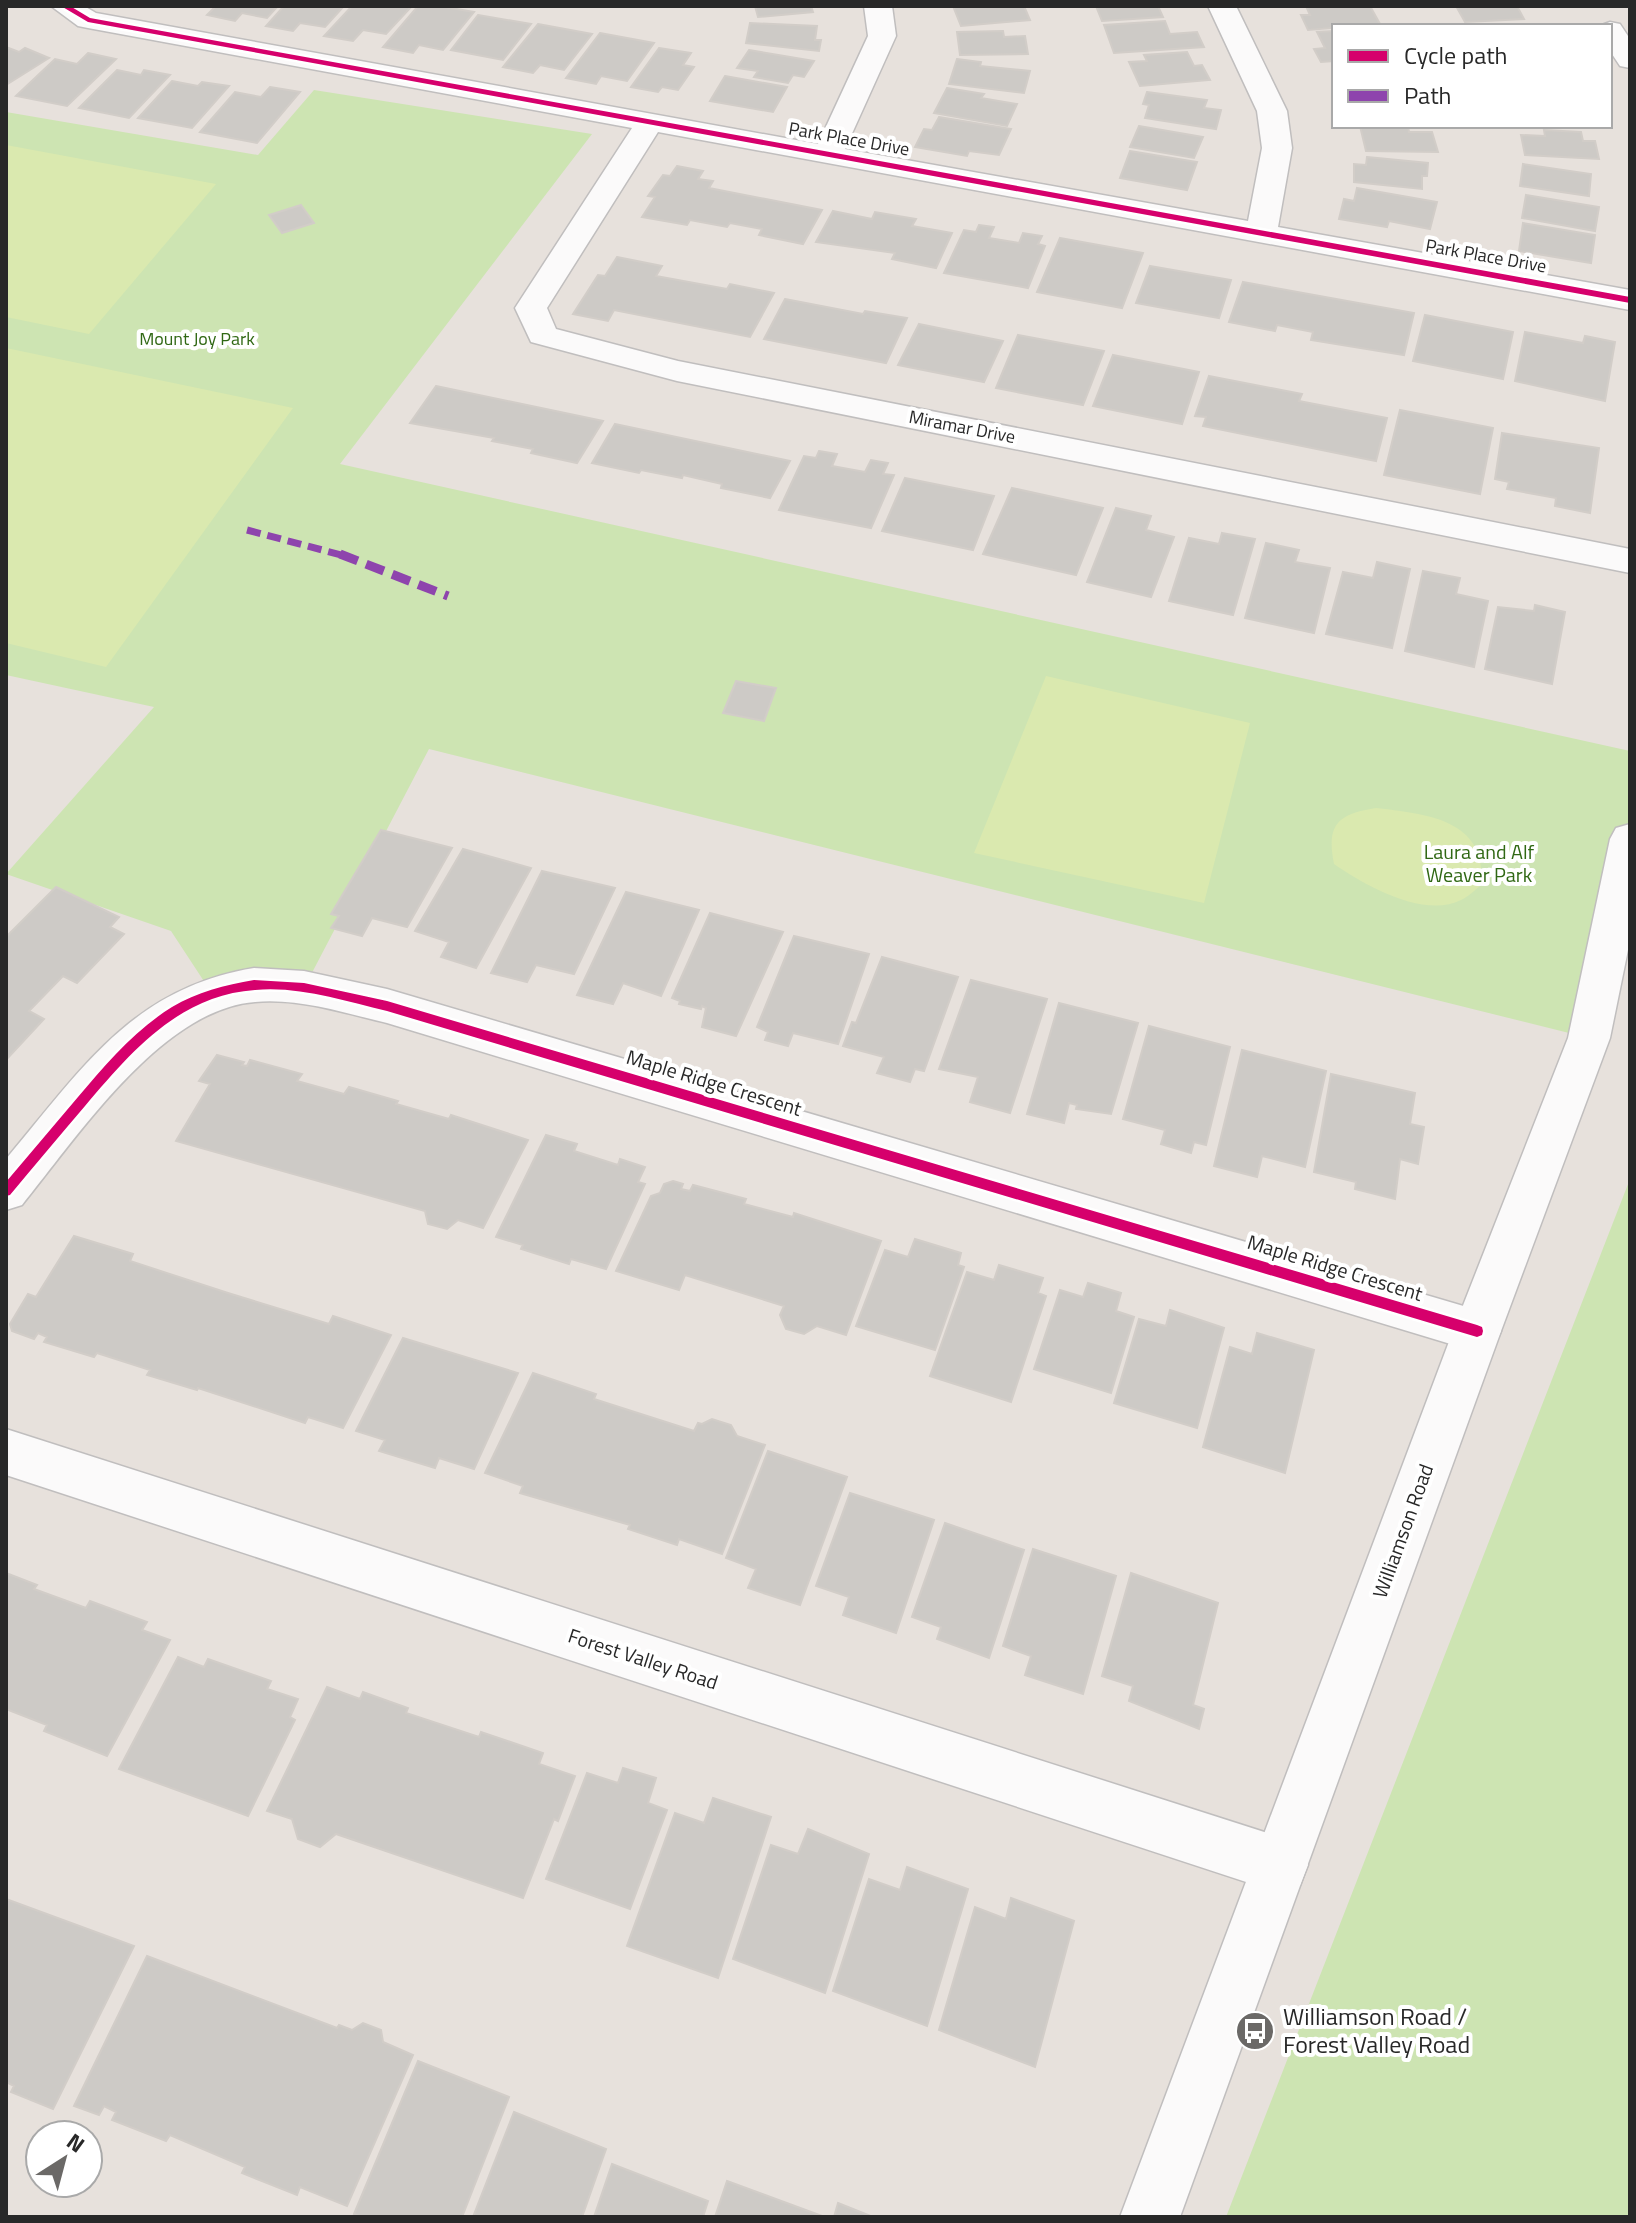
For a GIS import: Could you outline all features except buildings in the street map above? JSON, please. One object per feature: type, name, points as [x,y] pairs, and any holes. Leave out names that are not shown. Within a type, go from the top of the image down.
[{"type":"street","name":"Park Place Drive","points":[[65,6],[88,20],[1630,300]]},
{"type":"street","points":[[828,153],[882,36],[878,6]]},
{"type":"street","points":[[1222,6],[1272,111],[1277,148],[1261,233]]},
{"type":"street","points":[[1594,6],[1606,24]]},
{"type":"street","points":[[1612,33],[1630,60]]},
{"type":"street","name":"Miramar Drive","points":[[651,121],[531,308],[542,335],[677,371],[1630,561]]},
{"type":"street","name":"Williamson Road","points":[[1150,2217],[1477,1331],[1589,1038],[1624,907],[1630,839]]},
{"type":"street","name":"Maple Ridge Crescent","points":[[6,1191],[132,1043],[179,1008],[211,992],[256,985],[304,988],[387,1006],[1477,1331]]},
{"type":"street","name":"Forest Valley Road","points":[[6,1452],[1280,1865]]},
{"type":"green space","name":"Laura and Alf Weaver Park","points":[[314,90],[592,134],[340,464],[1630,751],[1630,839],[1589,1038],[429,749],[304,988],[211,992],[171,931],[6,874],[154,707],[6,675],[6,112],[258,155]]},
{"type":"green space","points":[[6,145],[216,184],[89,334],[6,317]]},
{"type":"green space","points":[[6,348],[293,408],[106,667],[6,643]]},
{"type":"green space","points":[[1046,676],[1250,723],[1204,903],[974,853]]},
{"type":"green space","points":[[1376,808],[1433,818],[1464,833],[1475,846],[1481,863],[1481,885],[1461,900],[1446,905],[1430,905],[1378,890],[1334,864],[1332,839],[1338,823],[1352,814]]},
{"type":"green space","points":[[1630,1179],[1630,2217],[1226,2217]]},
{"type":"marked path","points":[[247,530],[331,551],[448,596]]},
{"type":"cycle path","points":[[65,6],[88,20],[1630,300]]},
{"type":"cycle path","points":[[6,1191],[118,1060],[156,1024],[200,998],[226,990],[254,985],[287,986],[387,1006],[1477,1331]]},
{"type":"place","name":"Williamson Road / Forest Valley Road","points":[[1255,2031]]},
{"type":"park label","name":"Mount Joy Park","points":[[197,339]]}]
